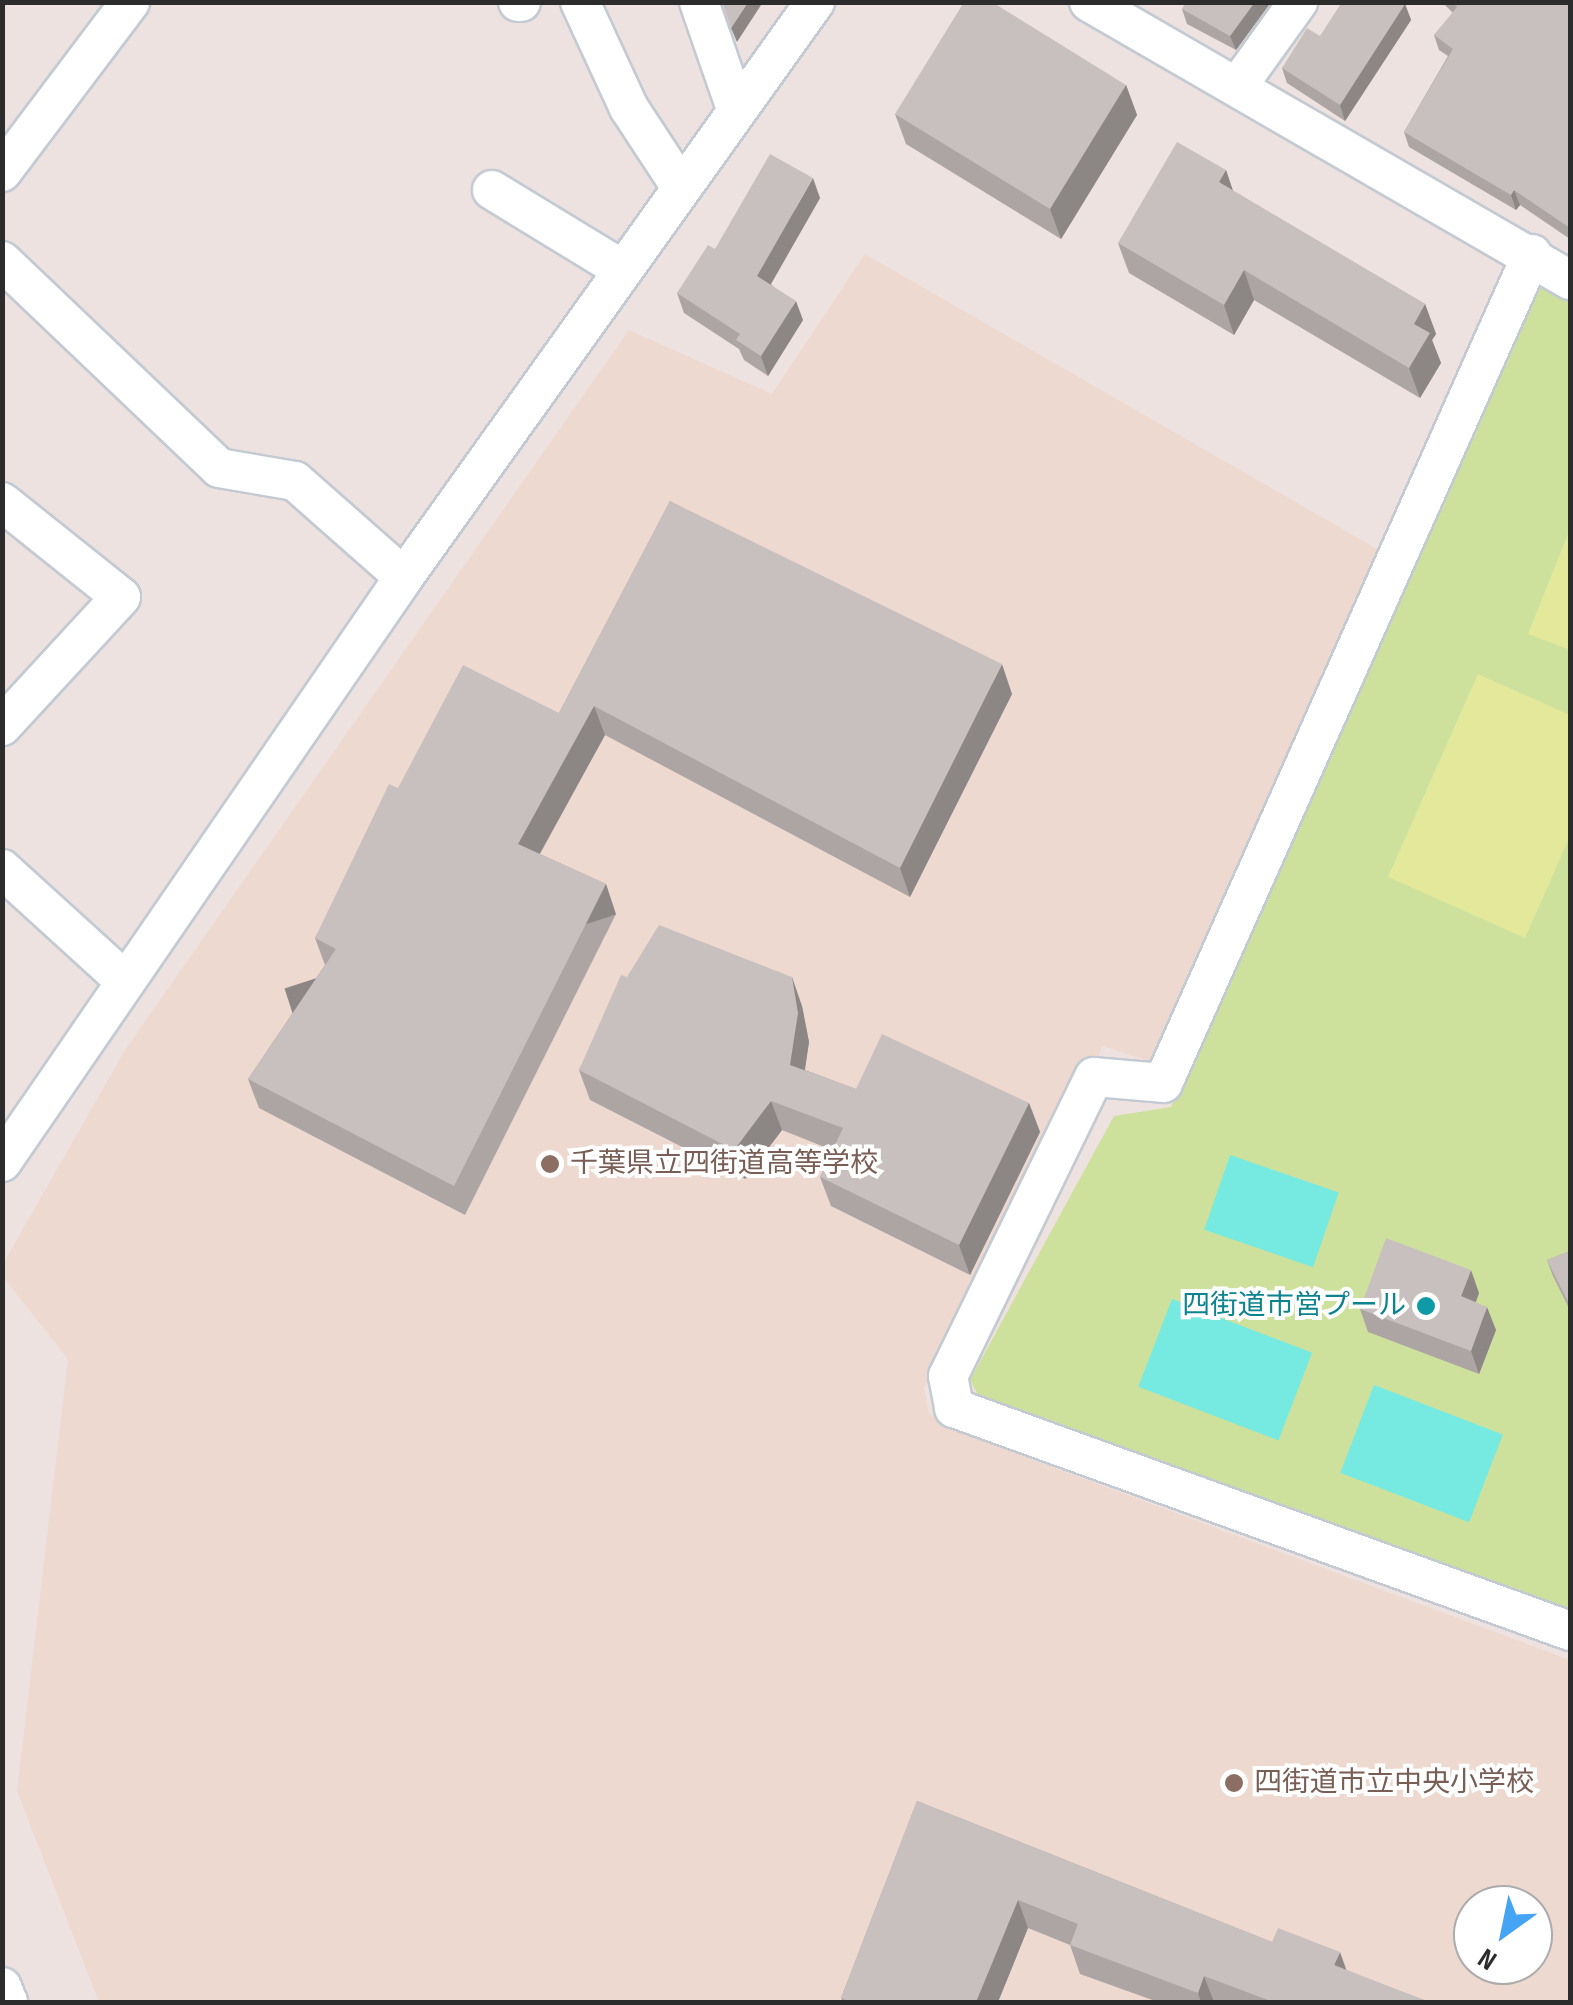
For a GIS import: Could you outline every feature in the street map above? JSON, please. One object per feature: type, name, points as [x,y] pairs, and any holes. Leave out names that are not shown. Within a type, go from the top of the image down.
[{"type":"street","points":[[2,172],[130,2]]},
{"type":"street","points":[[580,2],[630,108],[680,186]]},
{"type":"street","points":[[699,2],[736,109]]},
{"type":"street","points":[[2,1162],[123,979],[620,268],[816,2]]},
{"type":"street","points":[[1089,2],[1532,254],[1570,280]]},
{"type":"street","points":[[1237,87],[1298,2]]},
{"type":"street","points":[[492,190],[620,268]]},
{"type":"street","points":[[1532,254],[1163,1083],[1094,1077],[948,1376],[954,1408],[1570,1630]]},
{"type":"street","points":[[2,262],[218,468],[295,482],[404,577]]},
{"type":"street","points":[[2,502],[121,597],[2,726]]},
{"type":"street","points":[[2,869],[123,979]]},
{"type":"street","points":[[2,1987],[8,2002]]},
{"type":"shaded area","name":"千葉県立四街道高等学校","points":[[865,254],[1377,549],[1158,1064],[1103,1046],[924,1388],[929,1414],[1012,1452],[1570,1660],[1570,2002],[99,2002],[17,1791],[68,1359],[3,1277],[3,1264],[125,1050],[629,330],[772,394]]},
{"type":"green space","points":[[1536,274],[1570,295],[1570,1620],[979,1397],[970,1380],[1114,1116],[1171,1107]]},
{"type":"green space","points":[[1570,529],[1570,650],[1528,634]]},
{"type":"green space","points":[[1478,674],[1570,715],[1570,836],[1525,938],[1388,877]]},
{"type":"water","points":[[1230,1155],[1339,1192],[1313,1267],[1204,1230]]},
{"type":"water","points":[[1172,1299],[1312,1353],[1278,1441],[1138,1387]]},
{"type":"water","points":[[1374,1385],[1503,1434],[1469,1522],[1340,1473]]},
{"type":"building","points":[[722,2],[748,2],[731,28]]},
{"type":"building","points":[[964,2],[992,2],[1126,85],[1050,209],[895,114]]},
{"type":"building","points":[[1186,2],[1255,2],[1230,36],[1182,9]]},
{"type":"building","points":[[1342,2],[1405,4],[1340,105],[1282,68],[1307,28],[1320,36]]},
{"type":"building","points":[[1452,2],[1570,2],[1570,228],[1514,190],[1511,195],[1404,132],[1453,49],[1434,35],[1457,7]]},
{"type":"building","points":[[1177,142],[1226,170],[1219,182],[1425,304],[1414,324],[1430,333],[1409,368],[1244,270],[1224,305],[1118,243]]},
{"type":"building","points":[[770,154],[813,178],[757,276],[796,301],[761,356],[736,340],[740,334],[677,293],[708,245],[715,249]]},
{"type":"building","points":[[670,501],[1002,664],[900,868],[594,706],[518,844],[606,884],[454,1186],[248,1079],[336,949],[315,938],[389,784],[398,788],[463,665],[559,713]]},
{"type":"building","points":[[659,925],[792,977],[798,1013],[790,1065],[856,1089],[882,1034],[1029,1103],[959,1245],[820,1177],[843,1128],[771,1101],[734,1150],[579,1070],[621,975],[627,977]]},
{"type":"building","name":"四街道市営プール","points":[[1386,1238],[1471,1270],[1461,1296],[1487,1307],[1471,1351],[1360,1309]]},
{"type":"building","points":[[1570,1251],[1570,1306],[1547,1260]]},
{"type":"building","points":[[917,1801],[1272,1942],[1278,1928],[1340,1952],[1334,1965],[1429,2002],[1273,2002],[1204,1976],[1198,1993],[1070,1945],[1078,1924],[1018,1900],[976,2002],[851,2002],[841,1998]]},
{"type":"place","name":"千葉県立四街道高等学校","points":[[550,1164]]},
{"type":"place","name":"四街道市営プール","points":[[1426,1306]]},
{"type":"place","name":"四街道市立中央小学校","points":[[1234,1783]]}]
